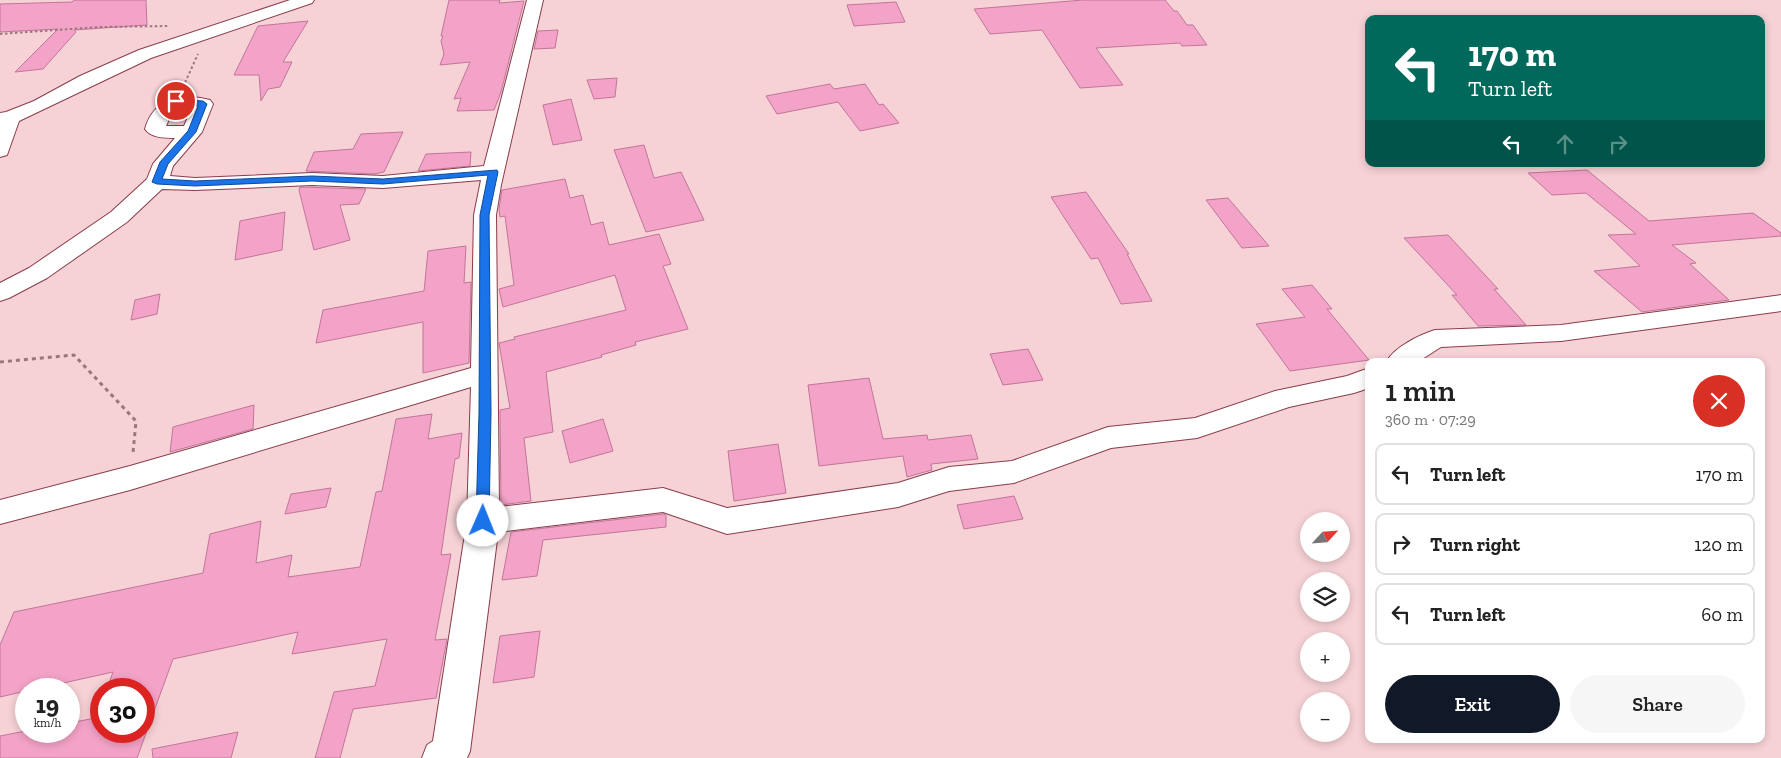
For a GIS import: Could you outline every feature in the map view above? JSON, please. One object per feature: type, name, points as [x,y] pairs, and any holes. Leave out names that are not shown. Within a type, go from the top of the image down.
[{"type":"street","points":[[0,152],[5,118],[41,105],[87,80],[145,54],[306,0]]},
{"type":"street","points":[[441,758],[451,751],[483,521],[485,215],[535,0]]},
{"type":"street","points":[[0,293],[38,273],[119,217],[157,182],[164,164],[192,132],[203,104],[176,101],[168,106],[156,123],[155,129],[164,132],[192,132]]},
{"type":"street","points":[[157,182],[195,184],[312,179],[383,182],[494,172]]},
{"type":"street","points":[[1405,358],[1435,339],[1561,333],[1781,303]]},
{"type":"street","points":[[0,512],[130,478],[485,372]]},
{"type":"street","points":[[483,521],[663,500],[727,521],[898,495],[948,479],[1014,472],[1108,438],[1197,428],[1285,398],[1354,384],[1365,379]]},
{"type":"path","points":[[0,34],[141,25],[202,27],[206,35],[176,101]]},
{"type":"path","points":[[0,362],[74,355],[136,421],[130,478]]},
{"type":"building","points":[[74,0],[146,0],[147,25],[74,30],[76,32],[43,69],[15,72],[58,29],[0,32],[0,4],[72,2]]},
{"type":"building","points":[[449,0],[500,0],[499,3],[524,1],[501,92],[494,110],[457,111],[461,98],[454,99],[470,62],[440,65],[444,54],[441,41],[443,36],[441,36]]},
{"type":"building","points":[[1083,0],[1165,0],[1174,11],[1177,11],[1187,25],[1193,25],[1207,45],[1182,46],[1180,43],[1096,48],[1123,85],[1080,88],[1042,30],[990,34],[974,9]]},
{"type":"building","points":[[896,2],[905,22],[854,26],[847,5]]},
{"type":"building","points":[[308,21],[283,62],[292,62],[280,87],[268,89],[261,101],[259,75],[234,75],[258,26]]},
{"type":"building","points":[[558,30],[555,48],[534,49],[538,31]]},
{"type":"building","points":[[617,78],[615,97],[594,99],[587,80]]},
{"type":"building","points":[[830,84],[834,89],[865,84],[879,105],[883,104],[899,123],[860,131],[838,102],[777,114],[766,96]]},
{"type":"building","points":[[571,99],[582,140],[553,145],[543,105]]},
{"type":"building","points":[[403,132],[384,172],[374,174],[306,171],[314,152],[353,149],[361,134]]},
{"type":"building","points":[[644,145],[654,178],[681,172],[704,220],[646,232],[614,150]]},
{"type":"building","points":[[471,152],[470,166],[418,171],[426,154]]},
{"type":"building","points":[[1587,170],[1649,221],[1753,213],[1781,233],[1781,236],[1672,245],[1696,263],[1690,264],[1729,300],[1642,312],[1594,271],[1640,266],[1608,235],[1636,234],[1586,193],[1552,195],[1528,173]]},
{"type":"building","points":[[565,179],[570,198],[583,195],[591,225],[603,222],[609,245],[659,234],[671,264],[663,266],[688,329],[635,342],[636,345],[601,355],[602,357],[546,372],[553,432],[524,438],[531,501],[501,505],[500,410],[510,408],[499,343],[515,339],[514,337],[626,310],[615,275],[503,307],[499,289],[514,285],[505,216],[500,217],[499,209],[502,190]]},
{"type":"building","points":[[300,187],[366,189],[359,204],[340,205],[350,240],[314,250],[299,190]]},
{"type":"building","points":[[1086,192],[1129,254],[1127,254],[1152,301],[1121,304],[1098,258],[1091,259],[1051,197]]},
{"type":"building","points":[[1228,198],[1269,246],[1242,248],[1206,200]]},
{"type":"building","points":[[285,212],[282,250],[235,260],[240,221]]},
{"type":"building","points":[[1448,235],[1498,289],[1494,289],[1526,325],[1478,326],[1452,295],[1457,295],[1404,238]]},
{"type":"building","points":[[466,246],[464,283],[471,282],[469,363],[423,373],[423,322],[316,343],[323,310],[424,291],[428,251]]},
{"type":"building","points":[[1312,285],[1332,309],[1327,309],[1367,358],[1365,358],[1365,361],[1290,371],[1256,324],[1305,317],[1282,289]]},
{"type":"building","points":[[160,294],[157,314],[131,320],[135,300]]},
{"type":"building","points":[[1028,349],[1043,380],[1003,385],[990,354]]},
{"type":"building","points":[[869,378],[883,439],[927,435],[928,440],[971,435],[978,459],[931,464],[932,470],[907,477],[903,456],[819,466],[808,385]]},
{"type":"building","points":[[254,405],[253,429],[170,452],[173,427]]},
{"type":"building","points":[[432,414],[428,439],[462,433],[459,458],[455,459],[441,555],[451,554],[435,640],[447,639],[436,698],[353,709],[340,758],[315,758],[334,692],[375,686],[387,639],[292,654],[298,632],[173,659],[155,708],[155,678],[111,678],[113,672],[80,679],[15,678],[15,694],[0,697],[0,645],[14,612],[203,573],[210,534],[261,521],[256,563],[292,555],[288,577],[360,567],[376,492],[382,491],[396,419]]},
{"type":"building","points":[[603,419],[613,451],[570,463],[562,431]]},
{"type":"building","points":[[778,444],[786,493],[734,501],[728,451]]},
{"type":"building","points":[[331,488],[326,507],[285,514],[291,494]]},
{"type":"building","points":[[1014,496],[1023,519],[964,529],[957,505]]},
{"type":"building","points":[[666,515],[666,527],[543,540],[537,576],[502,580],[511,532]]},
{"type":"building","points":[[540,631],[534,677],[493,683],[500,636]]},
{"type":"building","points":[[90,719],[90,743],[142,743],[137,758],[0,758],[0,736],[15,733],[15,743],[80,743],[80,721]]},
{"type":"building","points":[[238,732],[231,758],[153,758],[152,749]]},
{"type":"route","points":[[176,101],[203,104],[192,132],[164,164],[157,182],[195,184],[312,179],[383,182],[494,172],[485,215],[483,521]]}]
